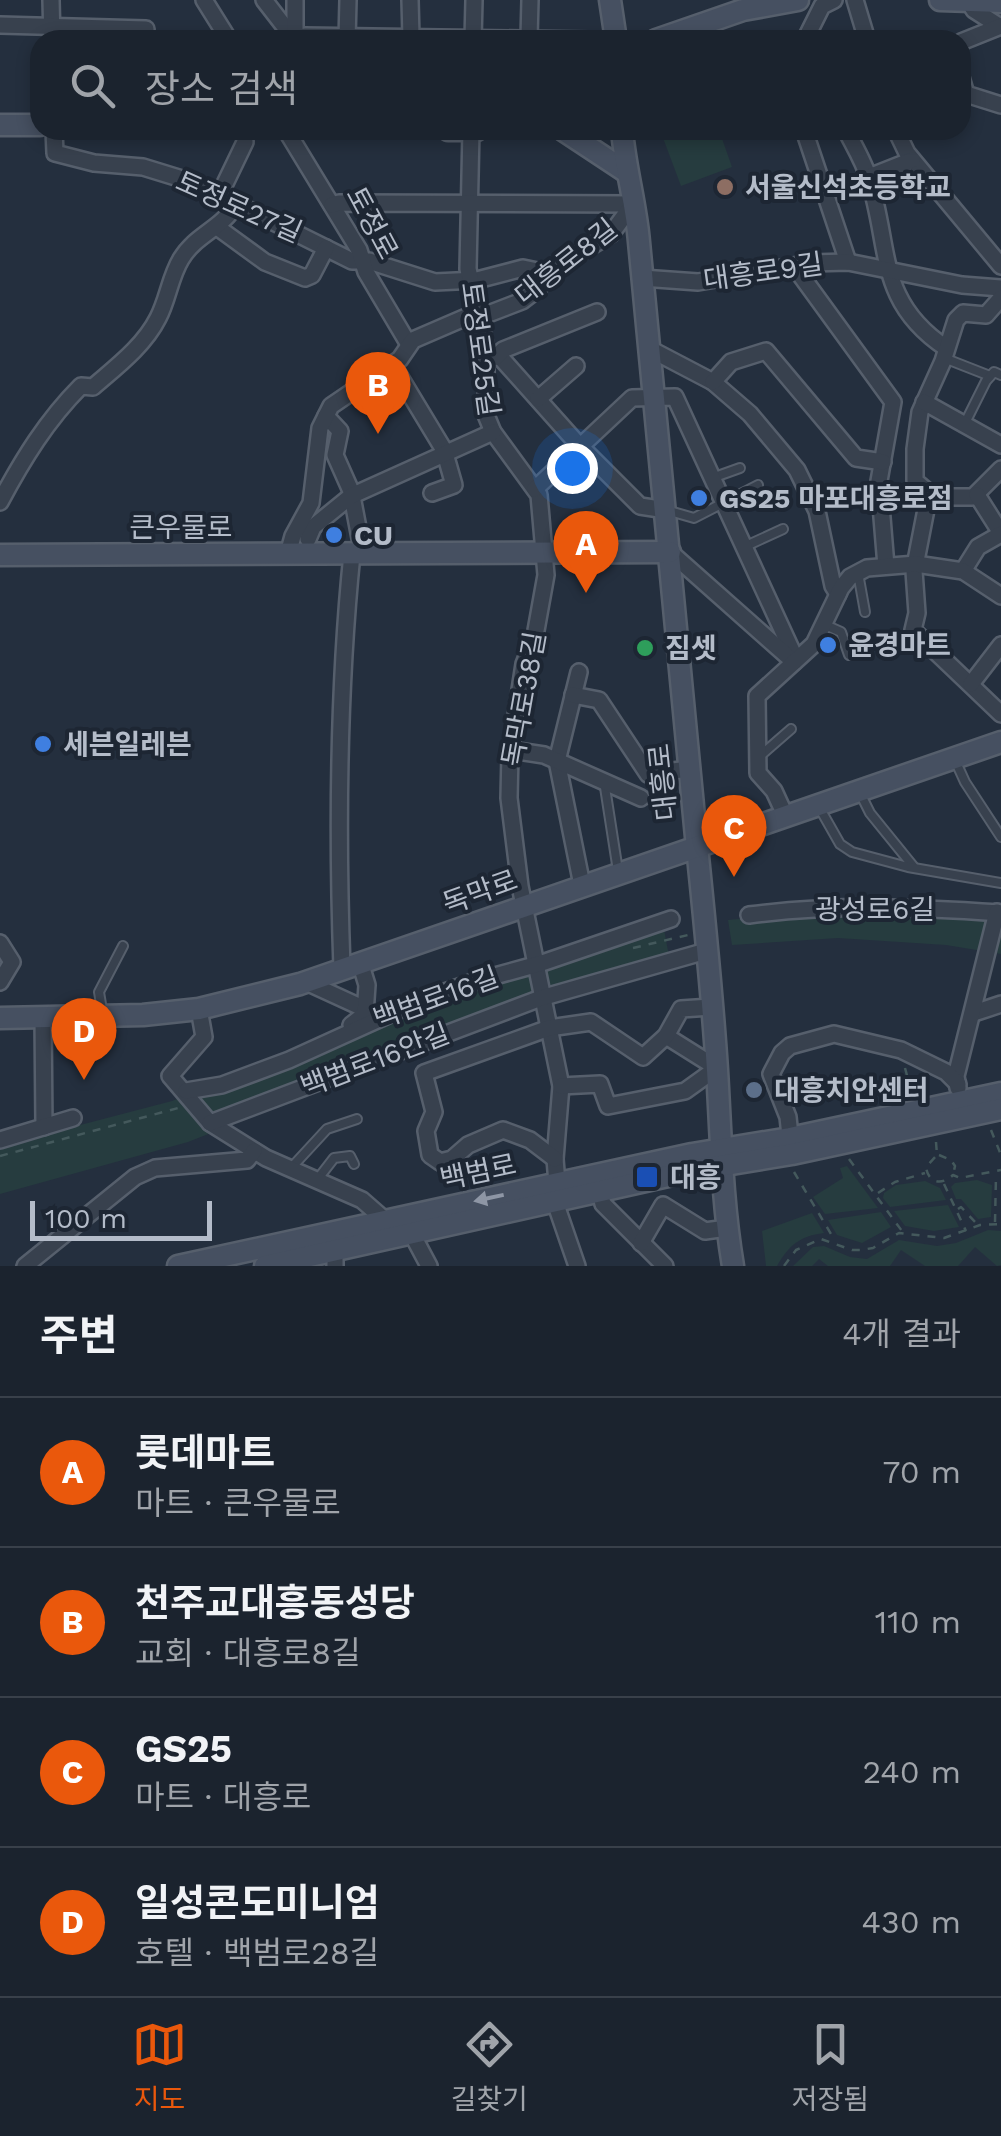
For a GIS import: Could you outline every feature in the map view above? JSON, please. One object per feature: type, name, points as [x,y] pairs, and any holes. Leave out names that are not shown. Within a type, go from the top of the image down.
[{"type":"main road","points":[[610,0],[614,30]]},
{"type":"main road","points":[[681,30],[742,5],[798,0]]},
{"type":"main road","points":[[940,0],[1001,2]]},
{"type":"main road","points":[[0,124],[30,125]]},
{"type":"main road","points":[[579,140],[625,171]]},
{"type":"main road","name":"대흥로","points":[[623,140],[642,278],[666,510],[733,1266]]},
{"type":"main road","name":"큰우물로","points":[[0,555],[670,552]]},
{"type":"main road","name":"독막로","points":[[0,1018],[199,1009],[306,982],[1001,742]]},
{"type":"main road","name":"백범로","points":[[178,1266],[386,1221],[556,1192],[722,1157],[792,1154],[961,1101],[1001,1093]]},
{"type":"main road","name":"백범로","points":[[961,1101],[1001,1109]]},
{"type":"main road","name":"백범로","points":[[266,1266],[335,1258],[556,1192],[600,1192],[668,1168]]},
{"type":"street","points":[[51,0],[51,30]]},
{"type":"street","points":[[204,0],[223,30]]},
{"type":"street","points":[[264,0],[287,30]]},
{"type":"street","points":[[295,0],[295,30]]},
{"type":"street","points":[[346,30],[348,0]]},
{"type":"street","points":[[410,0],[410,30]]},
{"type":"street","points":[[473,30],[474,0]]},
{"type":"street","points":[[529,30],[530,0]]},
{"type":"street","points":[[810,30],[822,6],[834,0]]},
{"type":"street","points":[[855,0],[864,30]]},
{"type":"street","points":[[969,2],[974,10],[1000,26]]},
{"type":"street","points":[[0,25],[32,30]]},
{"type":"street","points":[[971,38],[1000,26]]},
{"type":"street","points":[[108,30],[146,28]]},
{"type":"street","points":[[971,96],[1001,105]]},
{"type":"street","name":"토정로27길","points":[[54,140],[55,152],[94,163],[143,167],[195,182],[352,261],[435,282],[470,280],[522,268],[547,273]]},
{"type":"street","points":[[220,196],[244,140]]},
{"type":"street","name":"토정로","points":[[292,140],[408,343]]},
{"type":"street","name":"토정로25길","points":[[473,140],[470,280],[491,356],[486,415],[493,432],[539,495],[543,552]]},
{"type":"street","points":[[807,140],[848,262]]},
{"type":"street","points":[[851,140],[869,177],[892,288],[911,317],[945,353]]},
{"type":"street","points":[[901,140],[912,160],[1001,266]]},
{"type":"street","points":[[869,177],[912,160]]},
{"type":"street","points":[[0,502],[7,474],[57,410],[81,386],[92,387],[140,344],[158,318],[182,256],[203,233],[217,227],[236,204]]},
{"type":"street","points":[[332,205],[633,204]]},
{"type":"street","name":"대흥로8길","points":[[326,416],[331,406],[392,364],[408,349],[408,343],[435,328],[522,301],[539,288],[547,273],[612,234],[633,204]]},
{"type":"street","name":"토정로27길","points":[[217,227],[265,262],[305,278],[312,275],[326,248]]},
{"type":"street","name":"대흥로9길","points":[[642,278],[698,282],[794,266],[848,262],[1001,288]]},
{"type":"street","points":[[794,266],[894,402],[878,482],[886,566]]},
{"type":"street","points":[[1001,298],[986,315],[959,316],[924,402],[915,449],[915,481],[934,497],[977,496],[1001,469]]},
{"type":"street","points":[[491,356],[597,312]]},
{"type":"street","points":[[648,348],[713,382],[750,414],[798,470],[818,512],[838,594]]},
{"type":"street","points":[[713,382],[731,362],[766,351],[856,458],[883,462]]},
{"type":"street","points":[[491,356],[501,358],[640,506],[666,510]]},
{"type":"street","points":[[392,364],[445,454],[454,485],[432,493]]},
{"type":"street","points":[[538,400],[576,366]]},
{"type":"street","points":[[535,490],[632,398],[675,397],[746,546],[794,662]]},
{"type":"street","points":[[924,402],[1001,445]]},
{"type":"street","points":[[186,1091],[222,1085],[289,1060],[338,1036],[365,1014],[367,985],[351,965],[338,874],[347,604],[363,542],[352,496],[335,455],[340,432],[326,416],[320,428],[311,503],[288,554]]},
{"type":"street","points":[[308,540],[313,527],[352,496],[493,432]]},
{"type":"street","points":[[929,494],[916,564],[917,613],[913,630],[1001,714]]},
{"type":"street","points":[[963,571],[978,547],[1001,533],[977,496]]},
{"type":"street","name":"독막로38길","points":[[524,905],[509,798],[511,750],[524,664],[536,636],[546,575],[543,552]]},
{"type":"street","points":[[670,552],[794,662]]},
{"type":"street","points":[[785,815],[774,790],[758,774],[757,696],[814,644],[850,577],[886,566],[916,564],[963,571],[1001,596]]},
{"type":"street","points":[[971,684],[1001,645]]},
{"type":"street","points":[[579,672],[557,761],[582,885]]},
{"type":"street","points":[[573,695],[599,700],[648,774],[689,770]]},
{"type":"street","points":[[511,750],[544,755],[641,798]]},
{"type":"street","name":"백범로16길","points":[[524,905],[561,1086],[556,1192],[577,1266]]},
{"type":"street","name":"광성로6길","points":[[749,915],[868,905],[999,912]]},
{"type":"street","points":[[961,1101],[956,1076],[999,912]]},
{"type":"street","points":[[535,965],[672,919]]},
{"type":"street","points":[[0,942],[12,962],[0,982]]},
{"type":"street","name":"백범로16길","points":[[540,998],[706,951]]},
{"type":"street","name":"백범로16길","points":[[338,1036],[459,987],[535,965]]},
{"type":"street","points":[[306,982],[365,1010]]},
{"type":"street","name":"백범로16안길","points":[[210,1123],[540,998]]},
{"type":"street","points":[[974,1013],[1001,1004]]},
{"type":"street","points":[[555,1158],[530,1140],[502,1130],[440,1162],[430,1154],[426,1131],[434,1112],[424,1074],[549,1028],[591,1022],[642,1058],[666,1036],[681,1010],[712,1007]]},
{"type":"street","points":[[199,1009],[204,1036],[170,1076],[210,1123],[254,1151],[362,1200],[386,1221]]},
{"type":"street","points":[[43,1016],[44,1127]]},
{"type":"street","points":[[792,1154],[788,1117],[771,1074],[790,1046],[834,1034],[901,1050],[946,1072],[961,1101]]},
{"type":"street","points":[[561,1086],[600,1084],[608,1106],[685,1091],[717,1068],[666,1036]]},
{"type":"street","points":[[0,1140],[73,1118]]},
{"type":"street","points":[[24,1266],[135,1177],[156,1168],[247,1160],[254,1151]]},
{"type":"street","points":[[600,1192],[602,1204],[664,1266]]},
{"type":"street","points":[[641,1243],[663,1206],[704,1231],[727,1228]]},
{"type":"street","points":[[412,1234],[429,1266]]},
{"type":"lane","points":[[945,353],[990,376]]},
{"type":"lane","points":[[965,423],[990,376],[994,372],[1001,375]]},
{"type":"lane","points":[[712,478],[740,468]]},
{"type":"lane","points":[[666,510],[694,518],[758,485]]},
{"type":"lane","points":[[746,546],[782,529]]},
{"type":"lane","points":[[858,573],[865,612]]},
{"type":"lane","points":[[823,624],[840,632],[849,655]]},
{"type":"lane","points":[[758,756],[791,730]]},
{"type":"lane","points":[[954,758],[1001,838]]},
{"type":"lane","points":[[604,781],[618,873]]},
{"type":"lane","points":[[858,789],[870,814],[914,866]]},
{"type":"lane","points":[[817,804],[828,828],[852,852],[1001,883]]},
{"type":"lane","points":[[104,1016],[99,992],[123,946]]},
{"type":"lane","points":[[290,1168],[327,1128],[357,1119]]},
{"type":"lane","points":[[316,1180],[334,1158],[350,1156],[354,1164]]},
{"type":"path","points":[[901,1050],[914,1100]]},
{"type":"path","points":[[990,1129],[1001,1156]]},
{"type":"path","points":[[935,1140],[937,1156]]},
{"type":"path","points":[[792,1154],[836,1243]]},
{"type":"path","points":[[926,1172],[929,1162],[946,1155],[951,1160],[953,1176]]},
{"type":"path","points":[[850,1160],[903,1232]]},
{"type":"path","points":[[784,1266],[807,1243],[821,1238],[861,1250],[903,1232],[944,1238],[978,1226],[998,1224],[998,1172],[953,1176],[936,1182],[926,1172]]},
{"type":"path","points":[[876,1194],[895,1182],[926,1172]]},
{"type":"path","points":[[944,1182],[966,1231]]},
{"type":"path","points":[[956,1209],[961,1207],[978,1226]]},
{"type":"green space","points":[[664,140],[723,140],[732,167],[681,186]]},
{"type":"green space","points":[[841,910],[1001,920],[1001,954],[946,945],[838,938],[732,945],[728,920]]},
{"type":"green space","points":[[663,924],[671,967],[515,1013],[188,1142],[0,1194],[0,1146],[172,1101],[495,977]]},
{"type":"green space","points":[[847,1166],[878,1208],[825,1214],[813,1197],[843,1178],[840,1168]]},
{"type":"green space","points":[[977,1180],[992,1185],[991,1217],[978,1219],[961,1199],[956,1199],[951,1187]]},
{"type":"green space","points":[[925,1181],[940,1188],[946,1200],[890,1207],[883,1198],[896,1185]]},
{"type":"green space","points":[[948,1205],[959,1227],[934,1231],[905,1226],[894,1211]]},
{"type":"green space","points":[[881,1212],[891,1227],[862,1243],[837,1235],[828,1220]]},
{"type":"green space","points":[[812,1213],[824,1233],[802,1239],[777,1266],[766,1266],[762,1231]]},
{"type":"green space","points":[[988,1230],[1001,1231],[1001,1265],[997,1266],[975,1247],[958,1266],[925,1266],[901,1250],[890,1266],[828,1266],[819,1259],[812,1266],[793,1266],[813,1247],[824,1246],[850,1257],[867,1259],[899,1240],[937,1246]]},
{"type":"place","name":"서울신석초등학교","points":[[725,187]]},
{"type":"place","name":"천주교대흥동성당","points":[[378,434]]},
{"type":"place","name":"GS25 마포대흥로점","points":[[699,498]]},
{"type":"place","name":"CU","points":[[334,535]]},
{"type":"place","name":"롯데마트","points":[[586,593]]},
{"type":"place","name":"윤경마트","points":[[828,645]]},
{"type":"place","name":"짐셋","points":[[645,648]]},
{"type":"place","name":"세븐일레븐","points":[[43,744]]},
{"type":"place","name":"GS25","points":[[734,877]]},
{"type":"place","name":"일성콘도미니엄","points":[[84,1080]]},
{"type":"place","name":"대흥치안센터","points":[[754,1090]]},
{"type":"place","name":"대흥","points":[[647,1177]]}]
